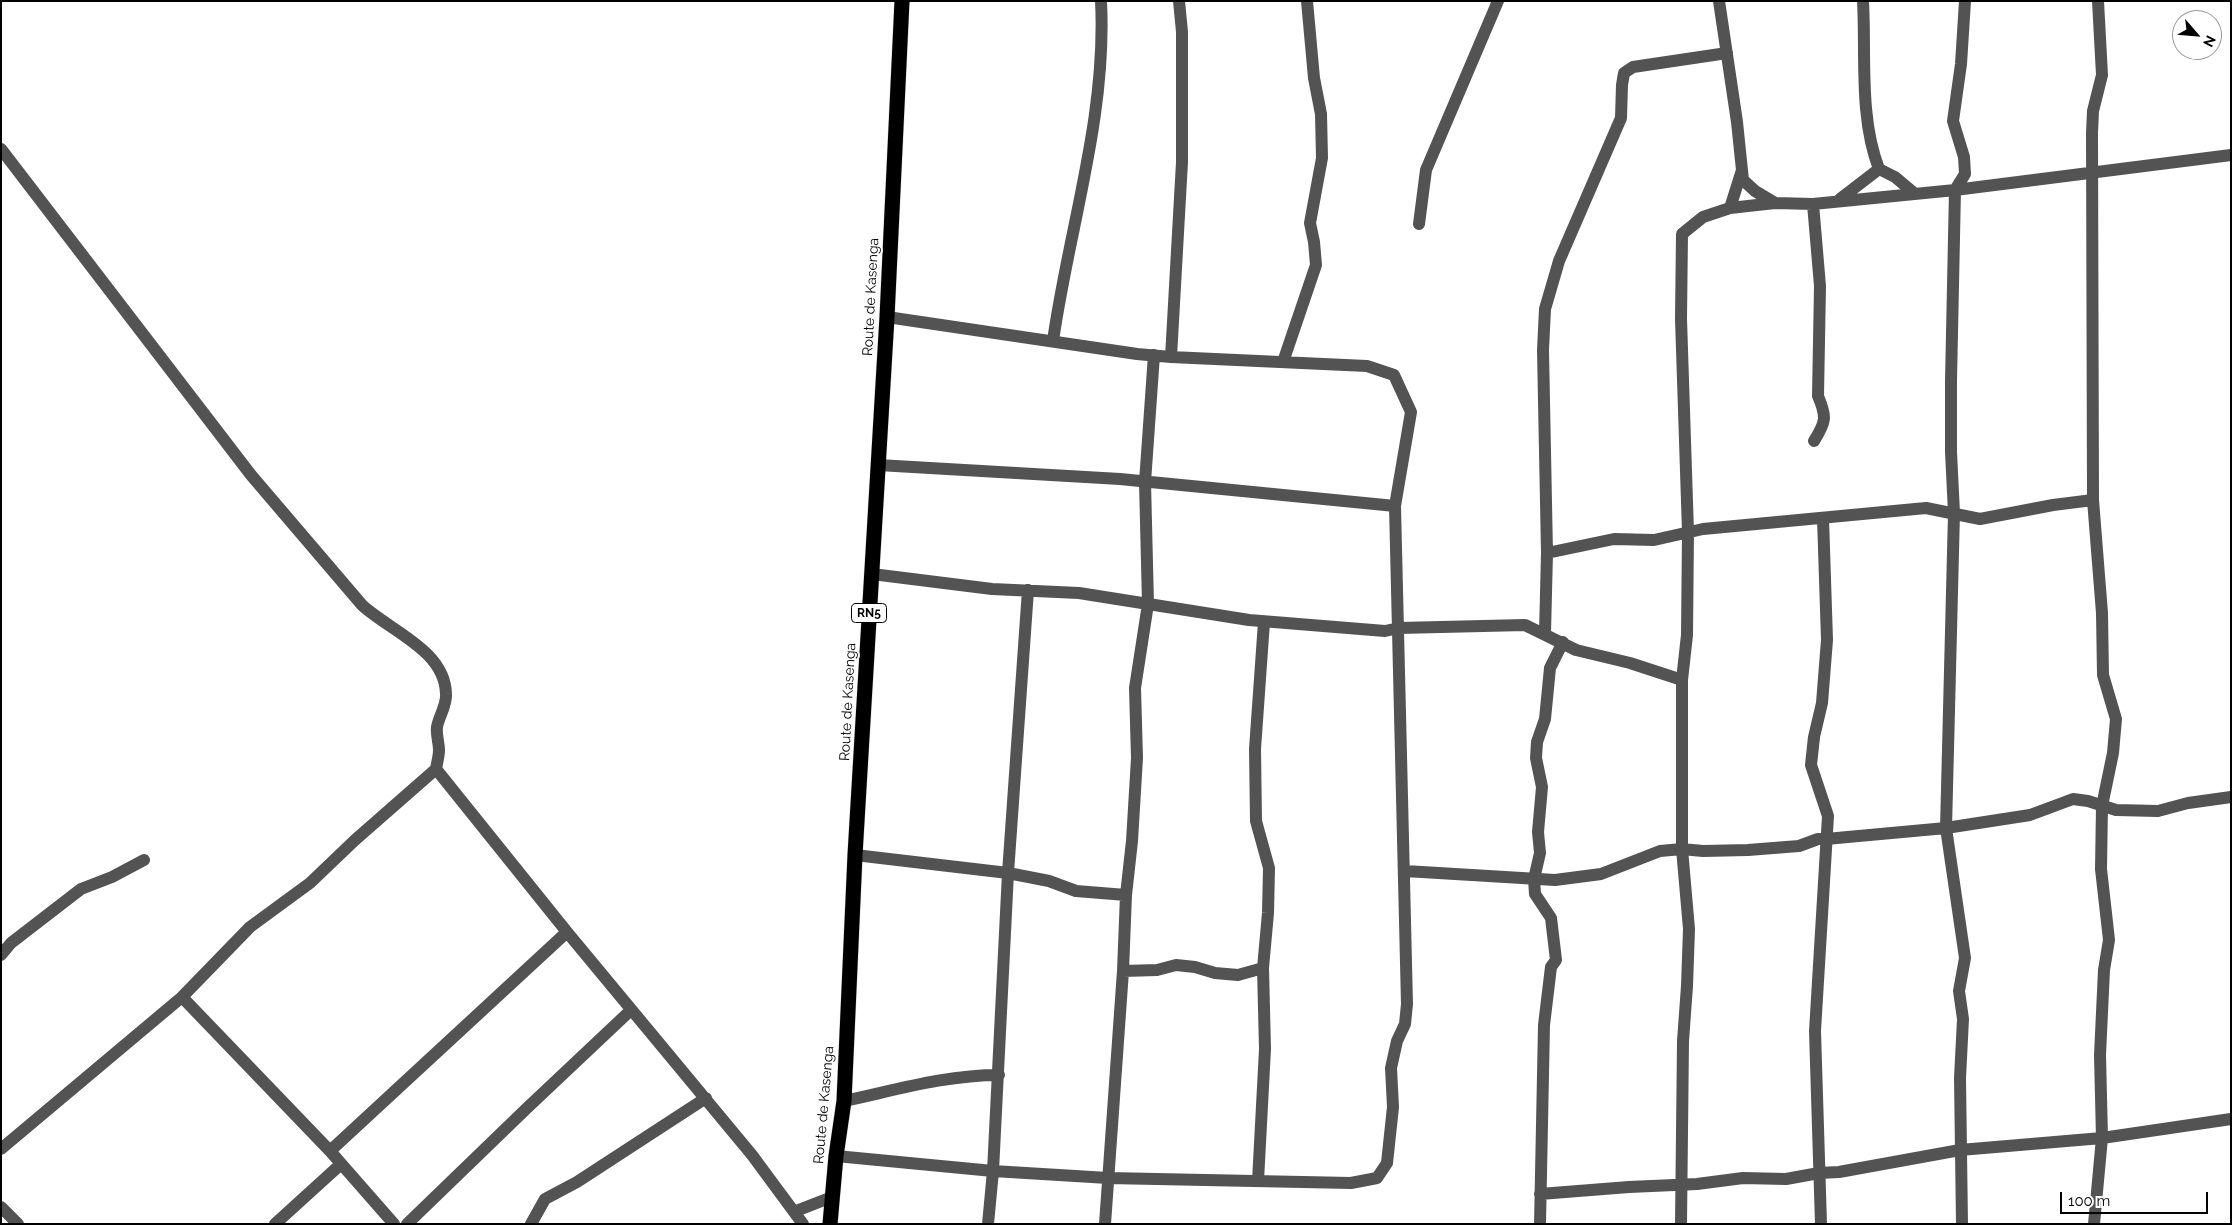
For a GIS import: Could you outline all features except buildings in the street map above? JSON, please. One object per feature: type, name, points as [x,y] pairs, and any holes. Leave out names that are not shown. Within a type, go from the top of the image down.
[{"type":"highway","name":"Route de Kasenga","points":[[830,1224],[836,1156],[844,1101],[855,855],[887,317],[902,1]]},
{"type":"street","points":[[1053,341],[1062,282],[1098,105],[1103,34],[1101,1]]},
{"type":"street","points":[[1171,357],[1182,162],[1182,32],[1179,1]]},
{"type":"street","points":[[1283,362],[1316,266],[1310,223],[1322,158],[1322,140],[1321,114],[1314,78],[1307,1]]},
{"type":"street","points":[[1419,224],[1426,170],[1498,1]]},
{"type":"street","points":[[1719,1],[1743,180],[1775,203]]},
{"type":"street","points":[[1863,1],[1866,107],[1873,152],[1879,169],[1895,177],[1914,193]]},
{"type":"street","points":[[1962,1224],[1960,1150],[1963,1019],[1959,991],[1965,958],[1946,828],[1954,513],[1951,452],[1951,381],[1955,190],[1965,174],[1964,157],[1953,121],[1961,64],[1965,1]]},
{"type":"street","points":[[2094,1224],[2102,1138],[2101,1027],[2104,970],[2108,940],[2101,868],[2102,806],[2116,719],[2103,675],[2102,613],[2093,500],[2093,111],[2102,75],[2098,1]]},
{"type":"street","points":[[1545,633],[1547,552],[1543,350],[1545,309],[1559,261],[1620,118],[1624,73],[1633,67],[1727,54]]},
{"type":"street","points":[[1,149],[251,475],[362,605],[376,618],[414,642],[440,670],[447,696],[438,726],[437,741],[440,748],[436,769],[354,840],[310,883],[250,927],[182,997],[1,1149]]},
{"type":"street","points":[[1681,1224],[1682,1041],[1687,986],[1689,929],[1682,849],[1682,680],[1687,635],[1688,532],[1681,319],[1682,234],[1703,217],[1730,208],[1775,203],[1813,204],[1955,190],[2231,155]]},
{"type":"street","points":[[1836,202],[1879,169]]},
{"type":"street","points":[[1730,208],[1742,170]]},
{"type":"street","points":[[1813,204],[1820,286],[1818,396],[1824,411],[1824,424],[1814,441]]},
{"type":"street","points":[[836,1156],[993,1171],[1108,1178],[1351,1183],[1377,1178],[1387,1163],[1393,1107],[1391,1068],[1397,1041],[1405,1024],[1408,1004],[1395,506],[1411,412],[1394,376],[1367,366],[1154,356],[887,317]]},
{"type":"street","points":[[1105,1224],[1123,971],[1126,895],[1132,841],[1137,758],[1135,688],[1148,604],[1145,482],[1154,356]]},
{"type":"street","points":[[878,465],[1145,482],[1395,506]]},
{"type":"street","points":[[1547,552],[1614,539],[1654,540],[1703,529],[1926,508],[1980,519],[2044,506],[2093,500]]},
{"type":"street","points":[[1821,1224],[1815,1031],[1828,816],[1811,765],[1814,737],[1822,703],[1827,640],[1823,518]]},
{"type":"street","points":[[872,574],[992,589],[1079,592],[1264,622],[1385,631],[1399,628],[1516,624],[1533,627],[1585,653],[1630,663],[1682,680]]},
{"type":"street","points":[[988,1224],[999,1074],[1008,874],[1028,590]]},
{"type":"street","points":[[1258,1181],[1265,1048],[1263,968],[1268,913],[1269,868],[1256,821],[1256,749],[1264,622]]},
{"type":"street","points":[[1540,1224],[1544,1026],[1551,967],[1556,960],[1551,918],[1535,894],[1534,879],[1540,853],[1538,832],[1542,787],[1536,758],[1537,742],[1545,719],[1550,668],[1563,642]]},
{"type":"street","points":[[436,769],[631,1010],[706,1098],[796,1211],[803,1224]]},
{"type":"street","points":[[1405,871],[1534,879],[1577,879],[1601,874],[1660,851],[1682,849],[1703,851],[1748,850],[1799,846],[1818,838],[1826,839],[1946,828],[2030,814],[2073,799],[2088,800],[2116,810],[2158,811],[2188,802],[2231,797]]},
{"type":"street","points":[[855,855],[1008,874],[1049,881],[1076,891],[1126,895]]},
{"type":"street","points":[[1,955],[11,943],[81,889],[112,877],[144,860]]},
{"type":"street","points":[[330,1151],[567,932]]},
{"type":"street","points":[[1123,971],[1158,970],[1176,965],[1194,967],[1215,973],[1238,975],[1263,968]]},
{"type":"street","points":[[182,997],[330,1151],[394,1224]]},
{"type":"street","points":[[408,1224],[631,1010]]},
{"type":"street","points":[[844,1101],[932,1081],[973,1075],[999,1074]]},
{"type":"street","points":[[531,1224],[545,1199],[578,1182],[706,1098]]},
{"type":"street","points":[[1540,1194],[1680,1185],[1743,1178],[1786,1179],[1819,1173],[1839,1172],[1960,1150],[2102,1138],[2231,1119]]},
{"type":"street","points":[[275,1224],[341,1164]]},
{"type":"street","points":[[796,1211],[832,1197]]},
{"type":"street","points":[[1,1207],[18,1224]]}]
